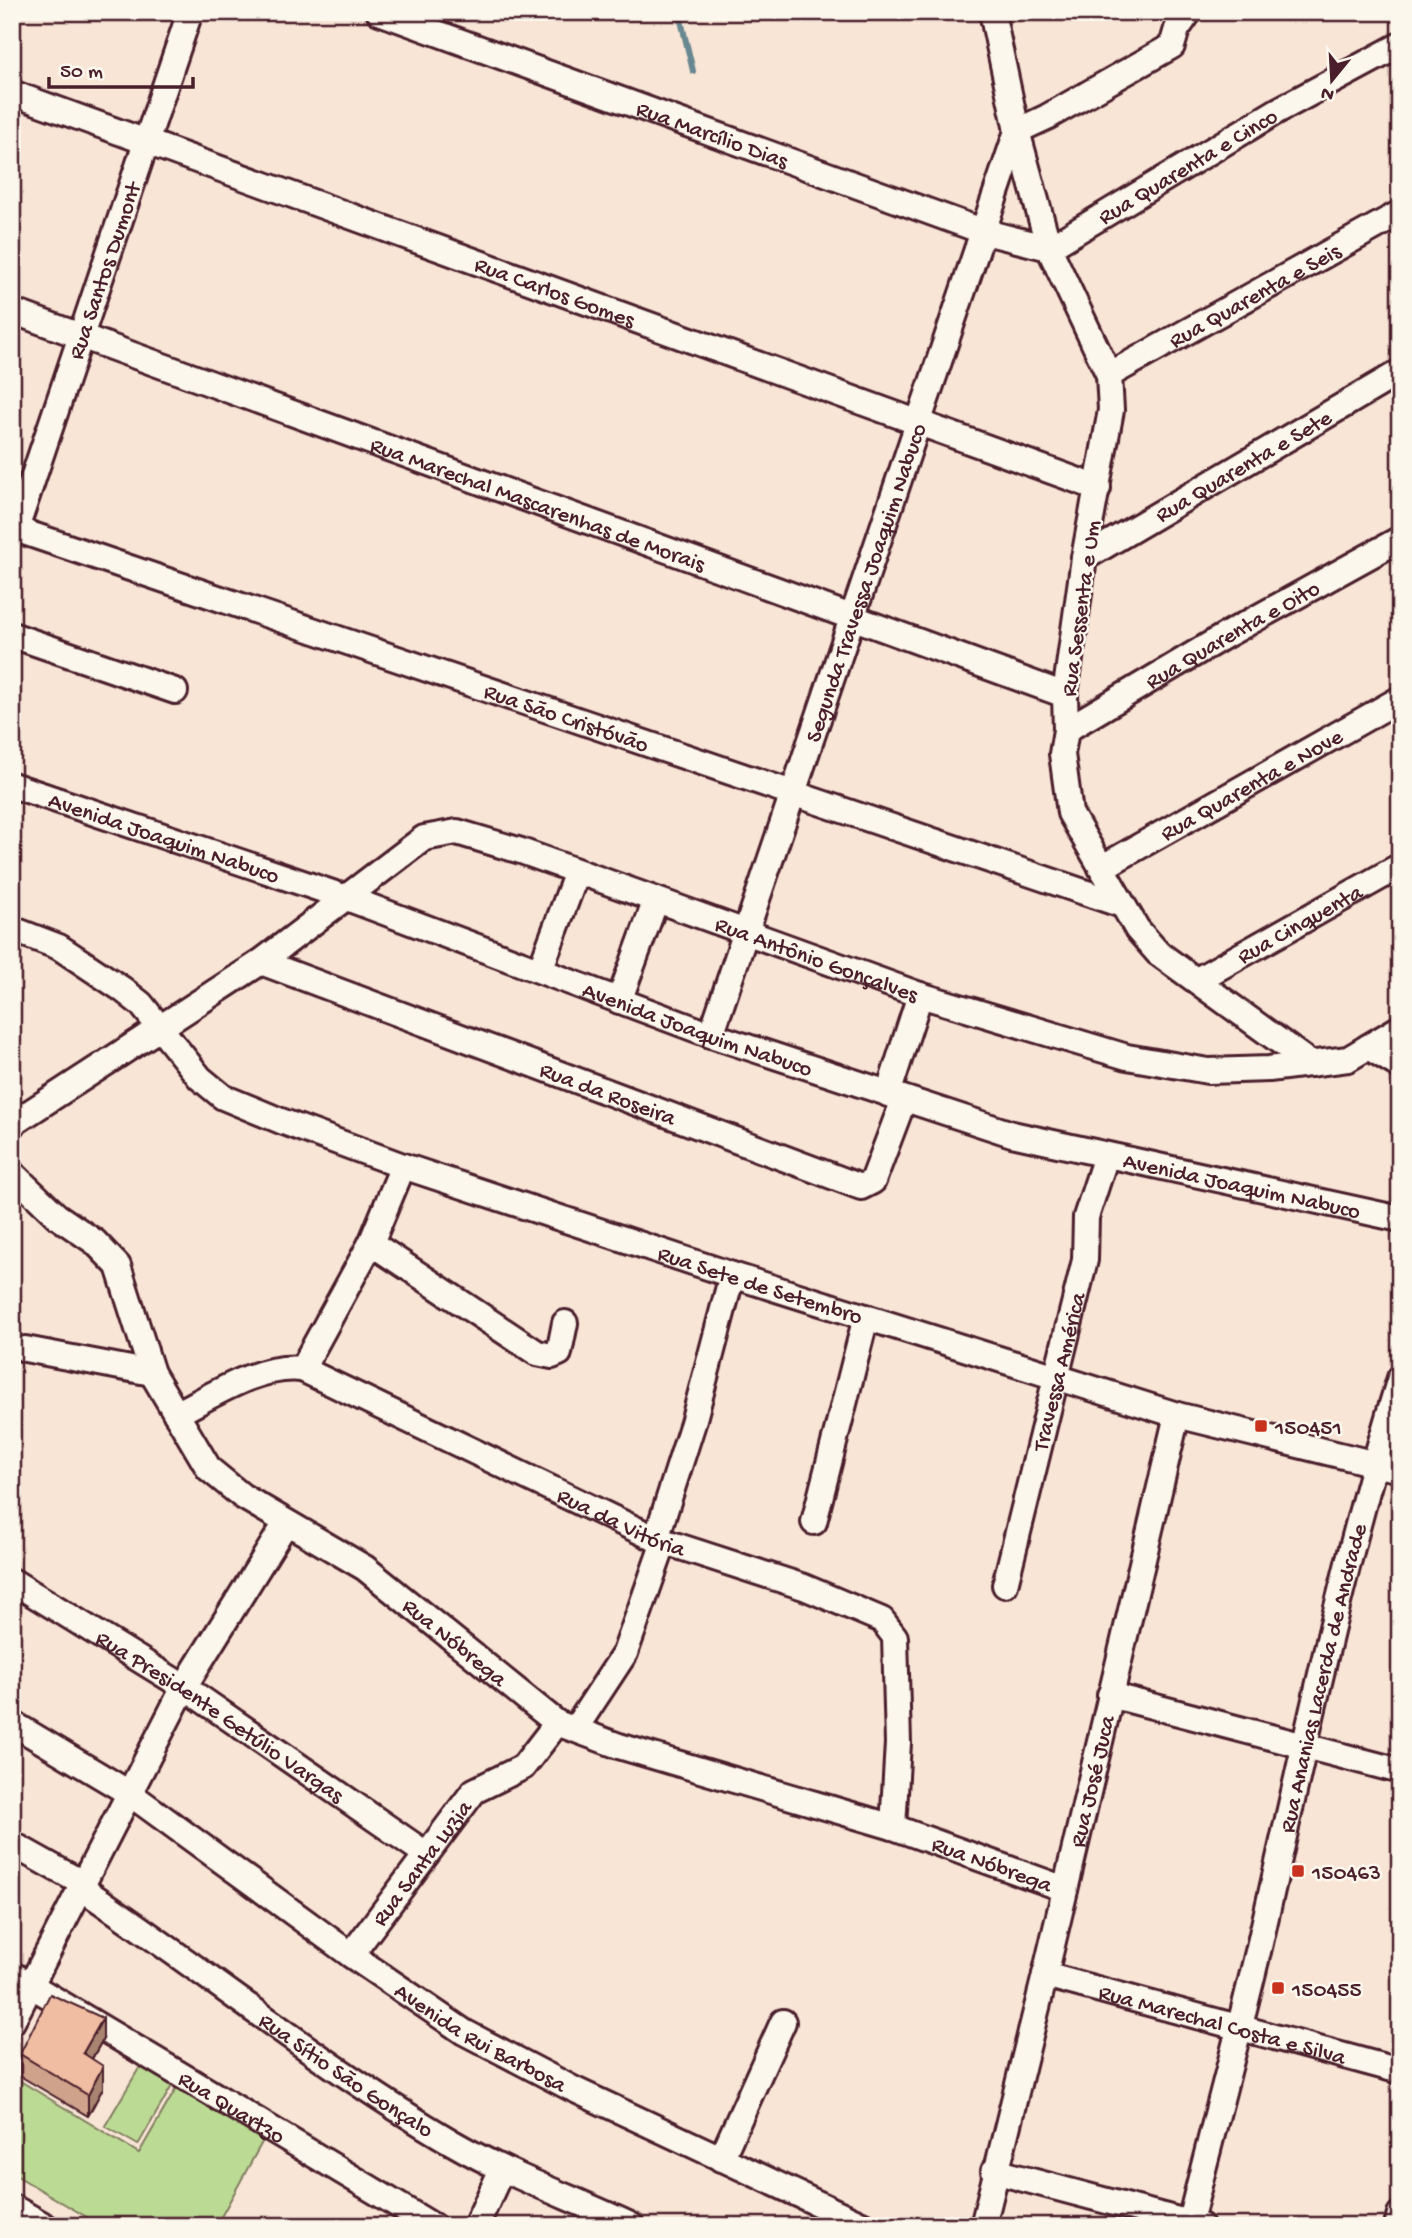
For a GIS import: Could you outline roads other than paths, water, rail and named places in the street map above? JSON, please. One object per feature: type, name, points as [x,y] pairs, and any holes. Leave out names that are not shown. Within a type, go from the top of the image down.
[{"type":"street","name":"Rua Santos Dumont","points":[[14,528],[190,12]]},
{"type":"street","name":"Rua Marcílio Dias","points":[[379,12],[985,232],[1049,248]]},
{"type":"street","points":[[1017,131],[1048,117],[1172,46],[1177,29],[1189,12]]},
{"type":"street","name":"Rua Sessenta e Um","points":[[989,13],[1049,248],[1108,375],[1111,410],[1084,558],[1065,695],[1066,730],[1062,754],[1070,813],[1137,929],[1158,953],[1311,1064]]},
{"type":"street","name":"Rua Quarenta e Cinco","points":[[1049,248],[1277,111],[1400,46]]},
{"type":"street","name":"Rua Carlos Gomes","points":[[12,93],[1097,488]]},
{"type":"street","name":"Segunda Travessa Joaquim Nabuco","points":[[711,1035],[1017,131]]},
{"type":"street","name":"Rua Quarenta e Seis","points":[[1108,375],[1400,213]]},
{"type":"street","name":"Rua Marechal Mascarenhas de Morais","points":[[12,311],[853,620],[1065,695]]},
{"type":"street","name":"Rua Quarenta e Sete","points":[[1084,558],[1400,372]]},
{"type":"street","name":"Rua São Cristóvão","points":[[14,528],[1122,905]]},
{"type":"street","name":"Rua Quarenta e Oito","points":[[1066,730],[1226,635],[1400,539]]},
{"type":"street","points":[[12,635],[175,691]]},
{"type":"street","name":"Rua Quarenta e Nove","points":[[1101,868],[1400,699]]},
{"type":"street","name":"Avenida Joaquim Nabuco","points":[[12,785],[348,898],[711,1035],[1012,1134],[1400,1219]]},
{"type":"street","name":"Rua Antônio Gonçalves","points":[[12,1124],[157,1027],[261,962],[424,838],[457,832],[521,851],[747,930],[920,995],[1165,1066],[1208,1071],[1311,1064]]},
{"type":"street","name":"Rua Cinquenta","points":[[1197,980],[1400,866]]},
{"type":"street","points":[[540,970],[577,872]]},
{"type":"street","points":[[619,1001],[656,900]]},
{"type":"street","name":"Rua Sete de Setembro","points":[[12,929],[59,947],[141,1004],[200,1078],[223,1097],[402,1166],[732,1275],[1177,1415],[1400,1470]]},
{"type":"street","name":"Rua da Roseira","points":[[261,962],[861,1187],[873,1181],[920,995]]},
{"type":"street","points":[[1311,1064],[1348,1059],[1400,1028]]},
{"type":"street","points":[[1368,1047],[1400,1066]]},
{"type":"street","name":"Travessa América","points":[[1005,1585],[1085,1259],[1086,1217],[1106,1156]]},
{"type":"street","points":[[176,1414],[228,1388],[274,1371],[302,1369],[371,1243],[402,1166]]},
{"type":"street","name":"Rua Nóbrega","points":[[12,1173],[57,1216],[95,1242],[118,1266],[152,1373],[209,1469],[226,1485],[365,1568],[566,1726],[619,1746],[893,1827],[1065,1889]]},
{"type":"street","points":[[371,1243],[537,1353],[552,1356],[559,1353],[565,1323]]},
{"type":"street","name":"Rua Santa Luzia","points":[[351,1955],[474,1791],[523,1767],[566,1726],[625,1653],[660,1540],[732,1275]]},
{"type":"street","points":[[814,1522],[866,1317]]},
{"type":"street","points":[[25,1349],[152,1373]]},
{"type":"street","name":"Rua da Vitória","points":[[302,1369],[660,1540],[804,1587],[865,1612],[890,1627],[895,1637],[898,1692],[893,1827]]},
{"type":"street","name":"Rua Ananias Lacerda de Andrade","points":[[1193,2225],[1304,1745],[1374,1463],[1400,1378]]},
{"type":"street","name":"Rua José Juca","points":[[983,2226],[1177,1415]]},
{"type":"street","points":[[12,2022],[22,1980],[81,1885],[184,1687],[286,1523]]},
{"type":"street","name":"Rua Presidente Getúlio Vargas","points":[[12,1581],[184,1687],[426,1854]]},
{"type":"street","points":[[1110,1695],[1400,1771]]},
{"type":"street","name":"Avenida Rui Barbosa","points":[[12,1723],[129,1793],[351,1955],[464,2032],[570,2088],[866,2226]]},
{"type":"street","name":"Rua Sítio São Gonçalo","points":[[12,1844],[81,1885],[365,2088],[502,2169],[632,2226]]},
{"type":"street","name":"Rua Marechal Costa e Silva","points":[[1045,1975],[1400,2071]]},
{"type":"street","name":"Rua Quartzo","points":[[22,1980],[433,2226]]},
{"type":"street","points":[[720,2159],[783,2022]]},
{"type":"street","points":[[475,2226],[502,2169]]},
{"type":"street","points":[[994,2171],[1193,2225]]},
{"type":"street","points":[[12,2207],[46,2226]]},
{"type":"street","points":[[1397,2226],[1400,2214]]},
{"type":"waterway","points":[[679,12],[693,71]]},
{"type":"place","name":"150451","points":[[1261,1426]]},
{"type":"place","name":"150463","points":[[1298,1871]]},
{"type":"place","name":"150455","points":[[1278,1988]]}]
